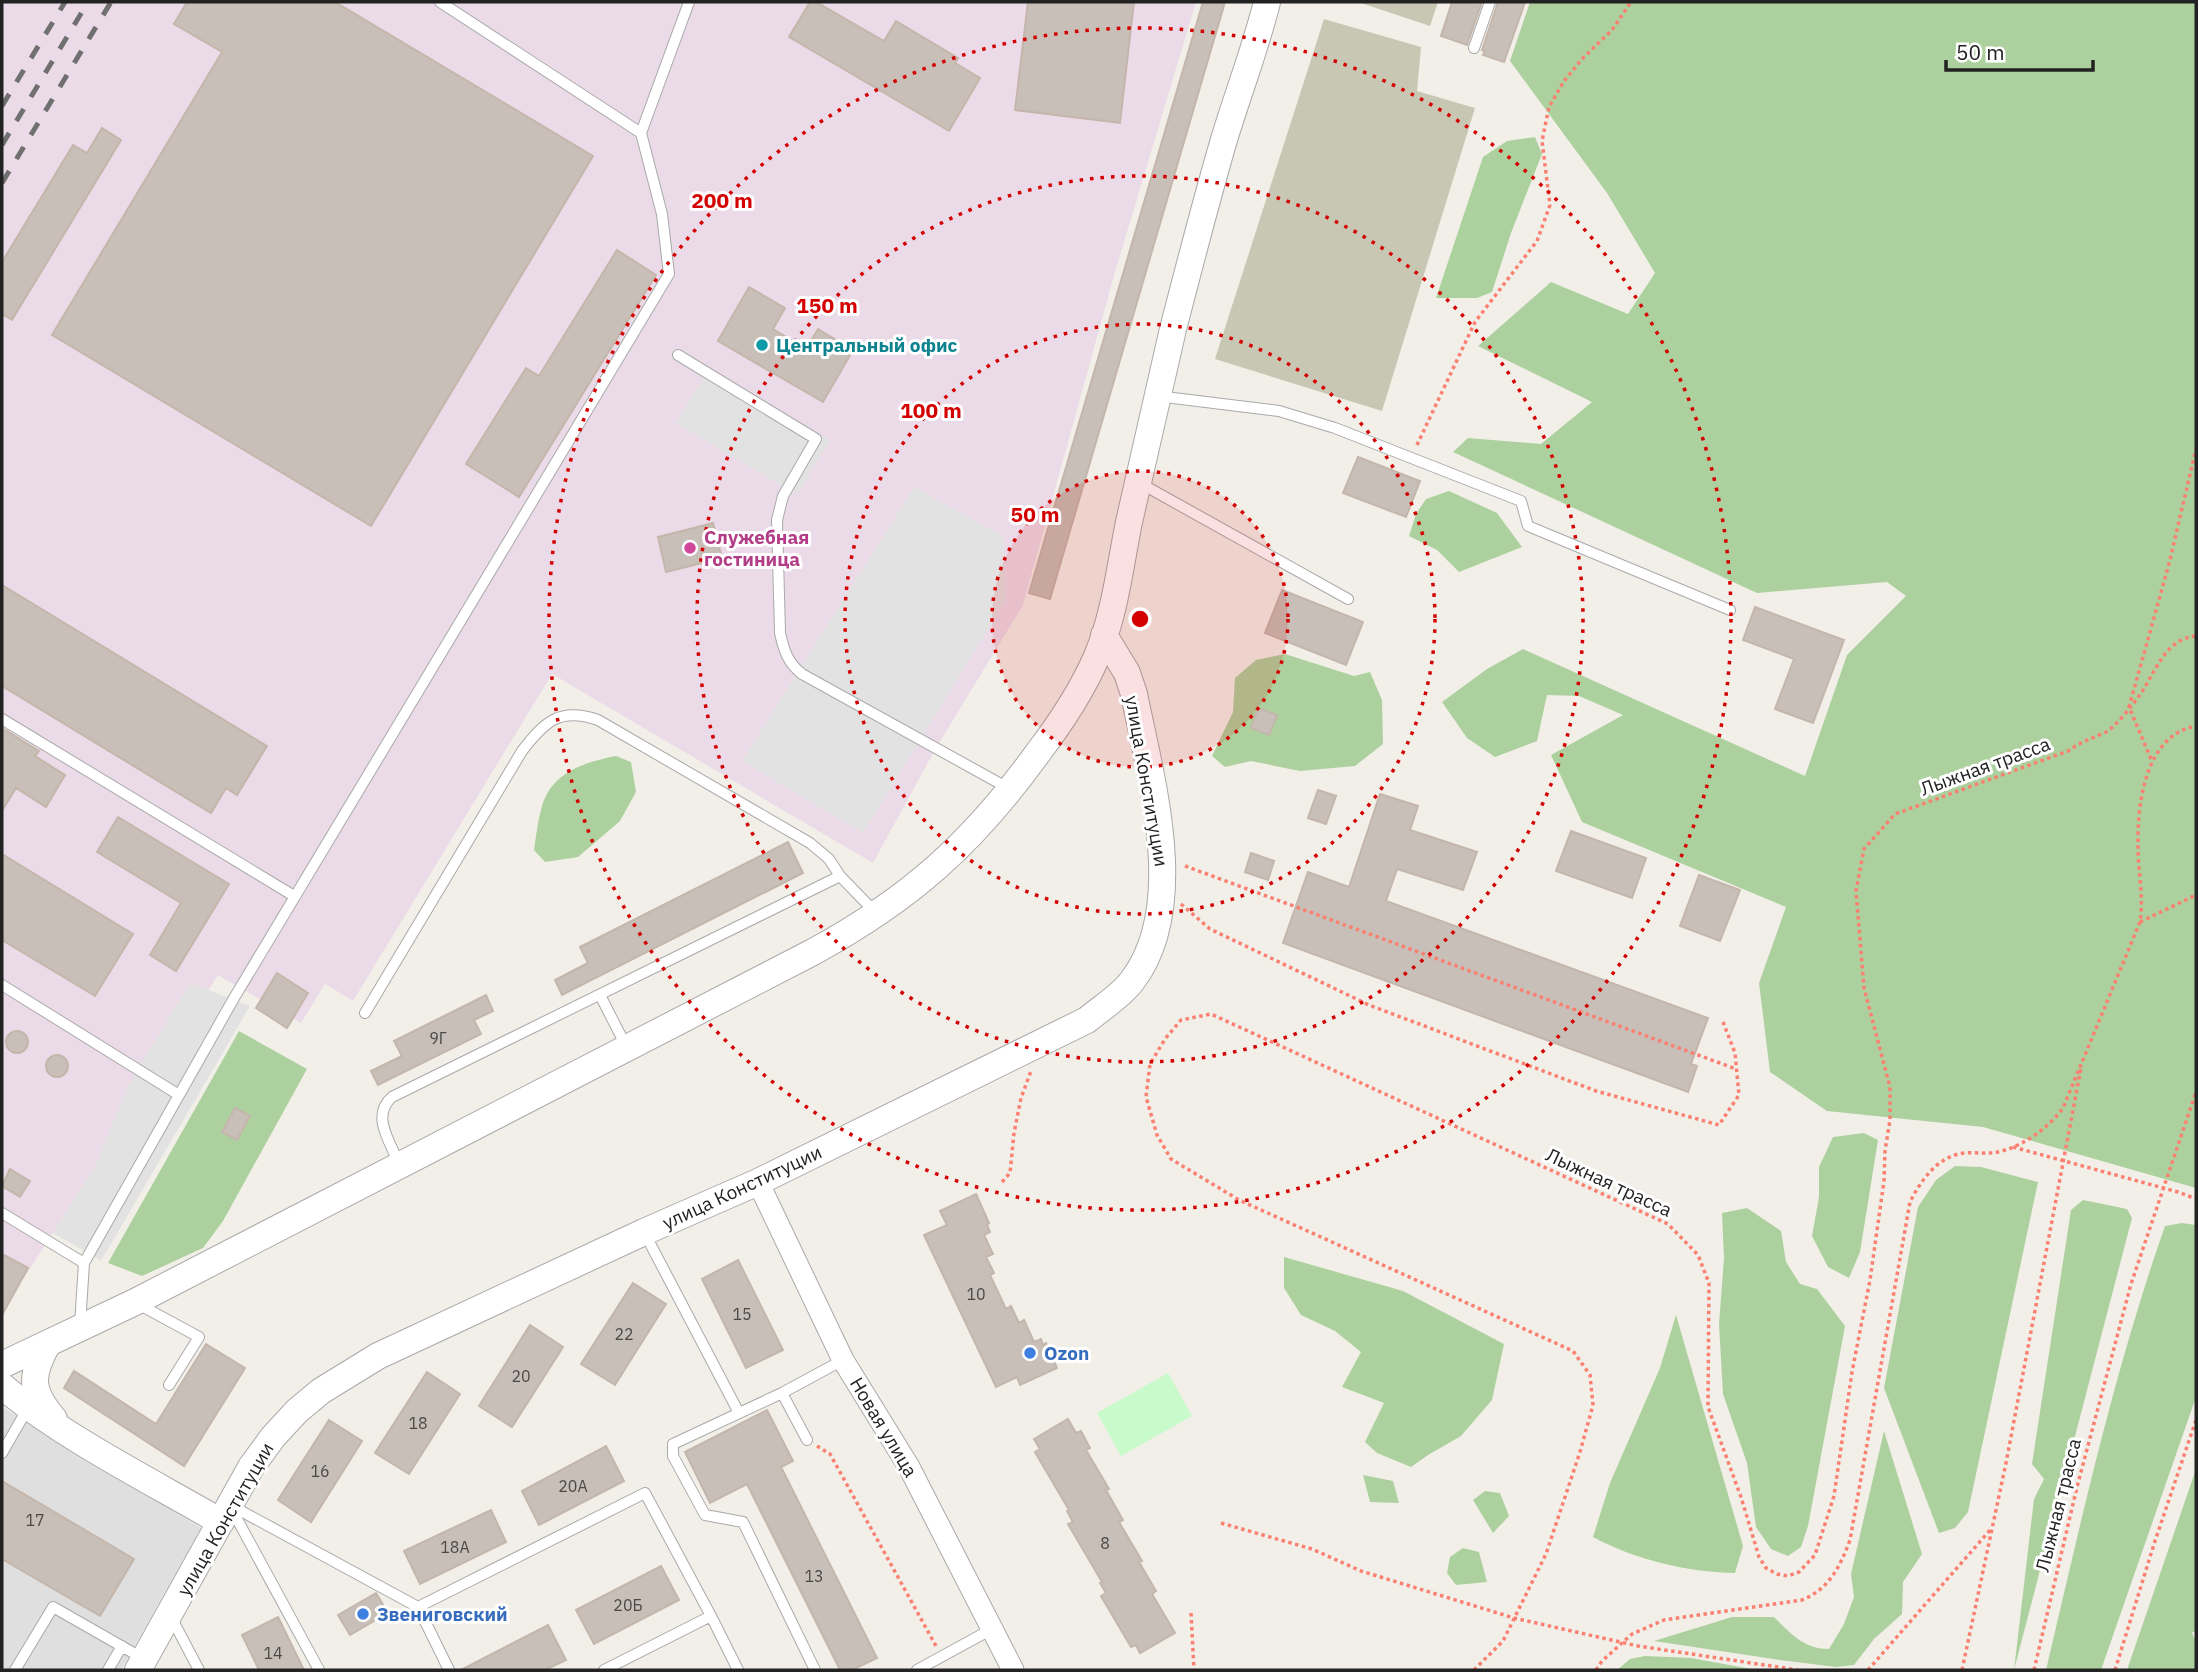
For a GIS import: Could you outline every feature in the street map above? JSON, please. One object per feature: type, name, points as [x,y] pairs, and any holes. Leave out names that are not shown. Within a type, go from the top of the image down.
[{"type":"street","points":[[2,1365],[135,1302],[813,952],[877,914],[921,882],[967,840],[1011,790],[1073,703],[1097,655],[1104,635],[1187,272],[1223,142],[1267,2]]},
{"type":"street","name":"улица Конституции","points":[[135,1658],[170,1614],[251,1467],[273,1437],[297,1411],[321,1391],[378,1356],[758,1182],[1087,1020],[1131,982],[1154,942],[1164,888],[1163,858],[1134,694],[1128,673],[1104,635]]},
{"type":"street","name":"Новая улица","points":[[758,1182],[843,1360],[909,1467],[1013,1670]]},
{"type":"street","points":[[47,1345],[37,1363],[34,1380],[37,1397],[64,1430]]},
{"type":"street","points":[[2,1386],[28,1408],[64,1430],[225,1513]]},
{"type":"lane","points":[[440,2],[641,133]]},
{"type":"lane","points":[[80,1326],[84,1263],[294,896],[669,274],[663,214],[641,133],[689,2]]},
{"type":"lane","points":[[1474,48],[1490,2]]},
{"type":"lane","points":[[678,355],[816,439],[783,496],[777,520],[780,633],[783,647],[793,667],[1011,790]]},
{"type":"lane","points":[[1157,396],[1279,411],[1335,428],[1521,501],[1528,526],[1730,610]]},
{"type":"lane","points":[[1138,482],[1348,599]]},
{"type":"lane","points":[[365,1013],[522,751],[552,719],[568,714],[584,715],[598,720],[810,843],[829,859],[840,876],[877,914]]},
{"type":"lane","points":[[2,719],[294,896]]},
{"type":"lane","points":[[400,1166],[380,1120],[386,1102],[392,1097],[840,876]]},
{"type":"lane","points":[[2,985],[179,1096]]},
{"type":"lane","points":[[600,995],[627,1049]]},
{"type":"lane","points":[[2,1213],[84,1263]]},
{"type":"lane","points":[[644,1232],[739,1413]]},
{"type":"lane","points":[[135,1302],[199,1336],[169,1385]]},
{"type":"lane","points":[[815,1670],[743,1522],[705,1515],[673,1456],[673,1444],[782,1393],[843,1360]]},
{"type":"lane","points":[[782,1393],[807,1440]]},
{"type":"lane","points":[[2,1453],[28,1408]]},
{"type":"lane","points":[[418,1607],[645,1493],[738,1670]]},
{"type":"lane","points":[[225,1513],[418,1607],[449,1670]]},
{"type":"lane","points":[[225,1513],[319,1670]]},
{"type":"lane","points":[[15,1670],[53,1607],[135,1658]]},
{"type":"lane","points":[[170,1614],[198,1670]]},
{"type":"lane","points":[[604,1670],[710,1616]]},
{"type":"lane","points":[[917,1670],[992,1629]]},
{"type":"lane","points":[[108,1670],[135,1658]]},
{"type":"path","points":[[1411,458],[1475,322],[1537,241],[1550,205],[1542,141],[1549,107],[1564,80],[1612,30],[1631,2]]},
{"type":"path","points":[[2152,760],[2129,707],[2169,564],[2196,449]]},
{"type":"path","name":"Лыжная трасса","points":[[1474,1670],[1503,1641],[1546,1554],[1593,1405],[1590,1375],[1573,1351],[1239,1200],[1171,1159],[1157,1136],[1146,1097],[1150,1064],[1165,1039],[1181,1020],[1211,1014],[1668,1224],[1698,1255],[1709,1283],[1708,1407],[1741,1497],[1759,1557],[1766,1568],[1788,1577],[1799,1572],[1815,1555],[1834,1496],[1884,1181],[1890,1120],[1890,1087],[1864,988],[1856,891],[1864,849],[1895,814],[2068,751],[2080,742],[2109,730],[2140,696],[2163,656],[2187,637],[2196,636]]},
{"type":"path","points":[[1596,1670],[1632,1634],[1664,1620],[1787,1604],[1815,1595],[1840,1566],[1850,1540],[1910,1202],[1923,1180],[1941,1161],[1964,1153],[1989,1153],[2013,1147],[2045,1127],[2063,1108],[2140,922],[2142,910],[2139,822],[2152,760],[2167,740],[2178,732],[2196,726]]},
{"type":"path","points":[[1163,858],[1736,1069]]},
{"type":"path","points":[[1164,888],[1210,929],[1369,1005],[1596,1091],[1719,1125],[1739,1096],[1735,1053],[1723,1022]]},
{"type":"path","points":[[2140,922],[2196,895]]},
{"type":"path","points":[[1002,1182],[1010,1173],[1014,1133],[1021,1098],[1030,1074],[1032,1046]]},
{"type":"path","points":[[1962,1670],[2083,1058]]},
{"type":"path","name":"Лыжная трасса","points":[[2034,1670],[2077,1487],[2130,1284],[2196,1092]]},
{"type":"path","points":[[2013,1147],[2196,1199]]},
{"type":"path","points":[[2115,1670],[2154,1541],[2196,1420]]},
{"type":"path","points":[[807,1440],[830,1454],[942,1657]]},
{"type":"path","points":[[1221,1523],[1312,1549],[1361,1571],[1514,1618],[1622,1643],[1798,1670]]},
{"type":"path","points":[[1868,1670],[1992,1528]]},
{"type":"path","points":[[1191,1613],[1194,1670]]},
{"type":"shaded area","points":[[2,2],[1196,2],[1115,272],[1023,605],[936,748],[873,863],[552,674],[353,1001],[325,984],[301,1023],[218,975],[2,1312]]},
{"type":"shaded area","points":[[1358,2],[1438,2],[1430,26]]},
{"type":"shaded area","points":[[1324,19],[1421,47],[1417,91],[1475,108],[1382,411],[1215,359]]},
{"type":"shaded area","points":[[709,368],[830,440],[797,495],[676,423]]},
{"type":"shaded area","points":[[914,487],[1003,536],[1006,600],[863,833],[742,761]]},
{"type":"shaded area","points":[[190,983],[250,1006],[101,1261],[53,1233],[94,1168],[129,1084]]},
{"type":"shaded area","points":[[2,1407],[201,1528],[121,1670],[2,1670]]},
{"type":"green space","points":[[1530,2],[2196,2],[2196,1188],[1983,1127],[1827,1111],[1770,1072],[1759,983],[1786,907],[1582,822],[1551,755],[1623,715],[1579,696],[1547,695],[1537,741],[1495,757],[1467,738],[1442,702],[1487,669],[1523,649],[1805,776],[1847,655],[1906,596],[1887,582],[1757,593],[1453,452],[1468,438],[1541,444],[1592,402],[1478,346],[1551,282],[1628,314],[1655,273],[1607,193],[1510,61]]},
{"type":"green space","points":[[1535,137],[1542,154],[1511,233],[1492,292],[1477,298],[1436,298],[1483,157],[1507,141]]},
{"type":"green space","points":[[1449,491],[1497,513],[1522,547],[1459,572],[1437,550],[1409,536],[1416,514],[1426,499]]},
{"type":"green space","points":[[1285,654],[1354,676],[1370,672],[1382,700],[1383,744],[1355,766],[1300,771],[1251,761],[1225,767],[1212,756],[1233,712],[1235,678],[1256,660]]},
{"type":"green space","points":[[616,756],[631,762],[636,792],[620,821],[578,857],[545,862],[534,850],[541,811],[553,785],[571,770]]},
{"type":"green space","points":[[239,1031],[307,1069],[223,1221],[203,1248],[142,1276],[108,1263]]},
{"type":"green space","points":[[1864,1133],[1878,1140],[1860,1252],[1849,1278],[1828,1267],[1812,1236],[1819,1197],[1819,1167],[1833,1137]]},
{"type":"green space","points":[[1955,1166],[1981,1167],[2038,1182],[1968,1512],[1955,1528],[1939,1533],[1884,1388],[1918,1207],[1936,1180]]},
{"type":"green space","points":[[2083,1200],[2127,1209],[2132,1218],[2014,1670],[2034,1499],[2044,1479],[2032,1464],[2071,1210]]},
{"type":"green space","points":[[1747,1208],[1781,1231],[1786,1262],[1800,1284],[1817,1289],[1845,1326],[1808,1526],[1801,1547],[1788,1556],[1771,1549],[1756,1527],[1747,1463],[1723,1394],[1719,1324],[1724,1258],[1722,1213]]},
{"type":"green space","points":[[2182,1223],[2196,1225],[2196,1397],[2101,1670],[2046,1670],[2099,1446],[2130,1336],[2165,1226]]},
{"type":"green space","points":[[1284,1257],[1403,1291],[1504,1344],[1492,1400],[1461,1436],[1411,1467],[1377,1453],[1365,1442],[1384,1403],[1342,1387],[1361,1352],[1335,1331],[1301,1315],[1284,1288]]},
{"type":"green space","points":[[1676,1315],[1743,1546],[1735,1573],[1662,1563],[1626,1552],[1593,1537],[1610,1483],[1660,1368]]},
{"type":"green space","points":[[1168,1373],[1192,1416],[1121,1456],[1097,1413]]},
{"type":"green space","points":[[1884,1431],[1922,1554],[1903,1582],[1902,1614],[1874,1639],[1854,1665],[1836,1667],[1654,1641],[1732,1617],[1774,1617],[1792,1635],[1805,1643],[1829,1649],[1844,1624],[1854,1597],[1851,1574]]},
{"type":"green space","points":[[2196,1469],[2196,1630],[2192,1633],[2196,1642],[2196,1670],[2127,1670]]},
{"type":"green space","points":[[1363,1475],[1393,1481],[1399,1503],[1370,1502]]},
{"type":"green space","points":[[1485,1491],[1500,1493],[1509,1516],[1493,1533],[1473,1500]]},
{"type":"green space","points":[[1463,1548],[1479,1552],[1487,1582],[1456,1585],[1447,1573],[1450,1557]]},
{"type":"green space","points":[[1645,1656],[1691,1658],[1757,1670],[1617,1670],[1630,1659]]},
{"type":"building","points":[[187,2],[335,2],[593,156],[371,526],[52,335],[222,52],[174,24]]},
{"type":"building","points":[[810,2],[816,2],[884,41],[896,21],[958,58],[955,63],[980,78],[949,131],[789,37]]},
{"type":"building","points":[[1028,2],[1134,2],[1120,123],[1015,110]]},
{"type":"building","points":[[1203,2],[1225,2],[1050,599],[1029,593]]},
{"type":"building","points":[[1452,2],[1482,2],[1467,45],[1441,36]]},
{"type":"building","points":[[1498,2],[1525,2],[1504,62],[1483,55],[1485,51],[1482,50]]},
{"type":"building","points":[[102,128],[121,140],[12,320],[2,314],[2,262],[73,145],[87,153]]},
{"type":"building","points":[[617,250],[656,275],[519,497],[466,464],[526,368],[539,376]]},
{"type":"building","name":"Центральный офис","points":[[749,287],[785,308],[773,329],[806,349],[818,329],[853,350],[823,402],[718,341]]},
{"type":"building","points":[[1358,457],[1420,481],[1406,517],[1343,493]]},
{"type":"building","name":"Служебная гостиница","points":[[713,523],[722,558],[666,572],[658,537]]},
{"type":"building","points":[[2,585],[267,746],[237,795],[226,788],[211,813],[2,686]]},
{"type":"building","points":[[1282,590],[1363,622],[1346,665],[1265,633]]},
{"type":"building","points":[[1755,607],[1844,640],[1813,723],[1775,709],[1794,659],[1743,640]]},
{"type":"building","points":[[1258,708],[1277,715],[1269,735],[1251,728]]},
{"type":"building","points":[[2,728],[39,751],[35,756],[65,775],[46,807],[16,788],[2,811]]},
{"type":"building","points":[[1318,790],[1336,796],[1326,824],[1308,818]]},
{"type":"building","points":[[1380,794],[1418,806],[1410,830],[1477,852],[1463,890],[1397,869],[1386,901],[1708,1018],[1691,1064],[1697,1066],[1688,1092],[1283,943],[1308,872],[1349,887]]},
{"type":"building","points":[[118,817],[229,884],[176,971],[150,955],[181,903],[97,852]]},
{"type":"building","points":[[1571,831],[1646,858],[1632,898],[1556,871]]},
{"type":"building","points":[[788,842],[803,873],[562,995],[555,980],[588,963],[580,947]]},
{"type":"building","points":[[1251,853],[1274,861],[1268,880],[1245,872]]},
{"type":"building","points":[[2,854],[133,934],[95,996],[2,940]]},
{"type":"building","points":[[1699,875],[1740,890],[1720,941],[1680,926]]},
{"type":"building","points":[[277,973],[308,993],[287,1028],[256,1008]]},
{"type":"building","points":[[486,995],[493,1011],[474,1020],[481,1034],[378,1085],[371,1071],[402,1056],[394,1041]]},
{"type":"building","points":[[17,1031],[27,1038],[28,1042],[21,1052],[17,1053],[7,1046],[6,1042],[13,1032]]},
{"type":"building","points":[[57,1055],[67,1062],[68,1066],[61,1076],[57,1077],[47,1070],[46,1066],[53,1056]]},
{"type":"building","points":[[235,1108],[250,1116],[237,1140],[222,1132]]},
{"type":"building","points":[[10,1169],[30,1181],[20,1197],[2,1186]]},
{"type":"building","points":[[976,1194],[989,1223],[987,1225],[990,1232],[984,1235],[993,1254],[986,1257],[994,1273],[990,1275],[1006,1309],[1011,1306],[1019,1323],[1024,1320],[1034,1342],[1041,1339],[1043,1345],[1046,1343],[1057,1368],[1020,1385],[1017,1377],[996,1387],[924,1235],[947,1225],[940,1211]]},
{"type":"building","points":[[2,1254],[28,1268],[2,1315]]},
{"type":"building","points":[[738,1260],[783,1350],[746,1368],[702,1279]]},
{"type":"building","points":[[633,1283],[666,1304],[615,1385],[581,1364]]},
{"type":"building","points":[[530,1325],[563,1347],[512,1427],[479,1406]]},
{"type":"building","points":[[206,1344],[245,1368],[184,1466],[64,1388],[74,1371],[156,1424]]},
{"type":"building","points":[[427,1372],[460,1394],[409,1474],[375,1453]]},
{"type":"building","points":[[767,1410],[793,1461],[781,1467],[877,1658],[852,1670],[840,1670],[747,1484],[710,1503],[685,1452]]},
{"type":"building","points":[[1068,1419],[1076,1433],[1081,1431],[1090,1448],[1086,1450],[1109,1489],[1106,1490],[1123,1520],[1119,1522],[1156,1591],[1152,1594],[1175,1633],[1140,1653],[1136,1645],[1131,1647],[1101,1596],[1106,1593],[1100,1583],[1102,1582],[1068,1524],[1073,1522],[1067,1511],[1069,1510],[1035,1452],[1040,1449],[1034,1439]]},
{"type":"building","points":[[329,1420],[362,1441],[311,1522],[278,1500]]},
{"type":"building","points":[[606,1446],[624,1481],[539,1525],[522,1491]]},
{"type":"building","points":[[2,1481],[134,1559],[100,1616],[2,1559]]},
{"type":"building","points":[[491,1510],[506,1542],[420,1584],[404,1551]]},
{"type":"building","points":[[661,1566],[679,1600],[594,1644],[576,1610]]},
{"type":"building","name":"Звениговский","points":[[376,1593],[388,1613],[350,1635],[338,1615]]},
{"type":"building","points":[[278,1617],[304,1670],[259,1670],[242,1635]]},
{"type":"building","points":[[548,1625],[566,1660],[545,1670],[461,1670]]},
{"type":"railway","points":[[2,106],[65,2]]},
{"type":"railway","points":[[2,145],[88,2]]},
{"type":"railway","points":[[2,183],[111,2]]},
{"type":"place","name":"Центральный офис","points":[[762,345]]},
{"type":"place","name":"Служебная гостиница","points":[[690,548]]},
{"type":"place","name":"Ozon","points":[[1030,1353]]},
{"type":"place","name":"Звениговский","points":[[363,1614]]}]
